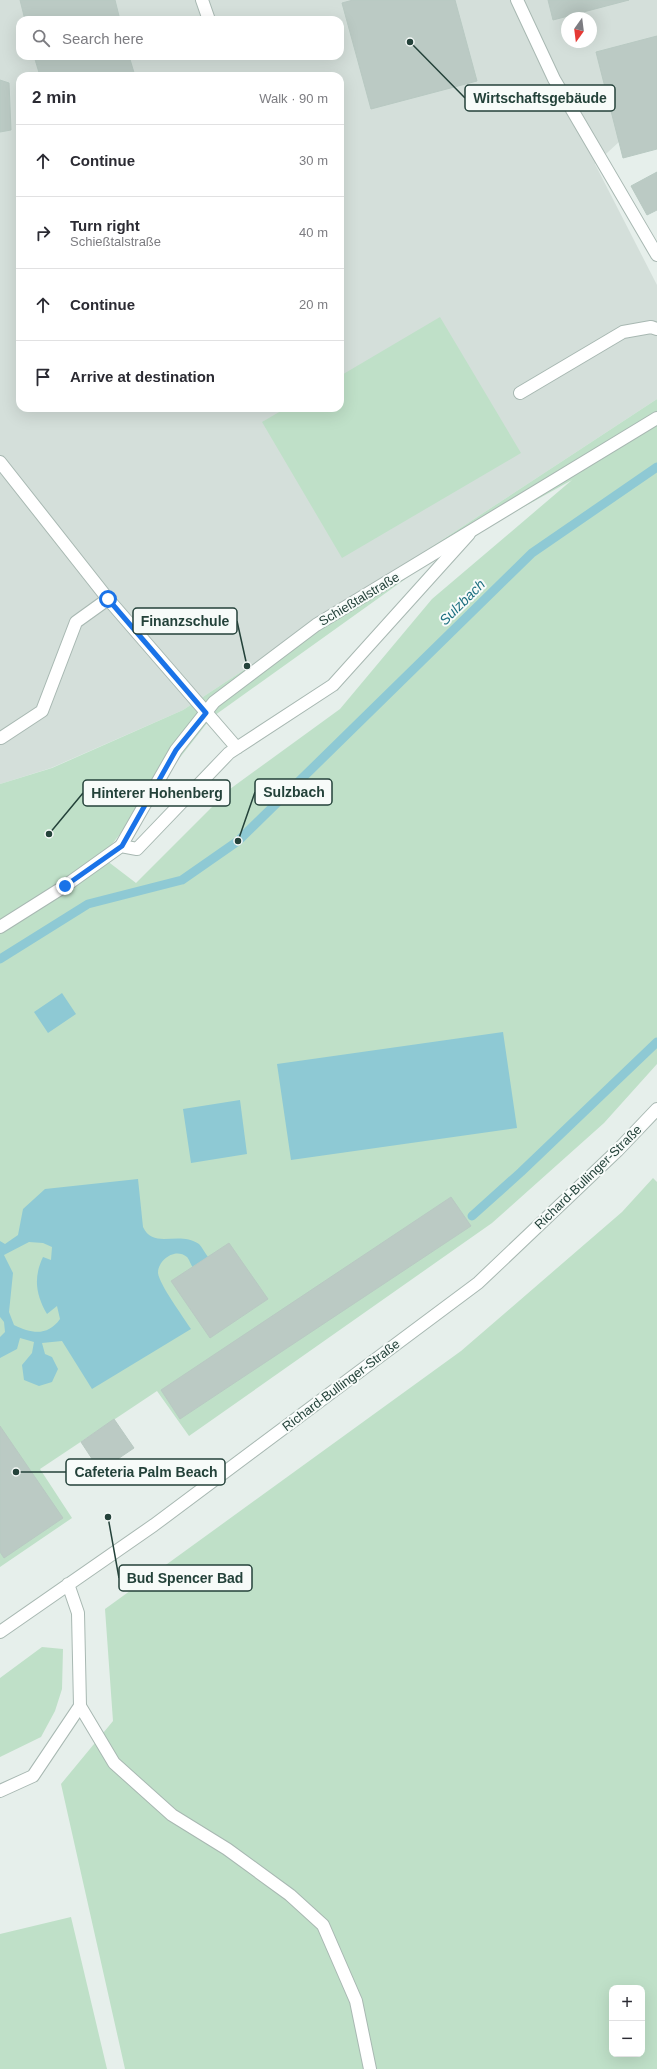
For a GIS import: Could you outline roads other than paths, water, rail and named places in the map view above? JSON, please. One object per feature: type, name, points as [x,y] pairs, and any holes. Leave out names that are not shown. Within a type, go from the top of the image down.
[{"type":"street","points":[[202,0],[208,16]]},
{"type":"street","points":[[517,0],[554,79],[657,255]]},
{"type":"street","points":[[520,393],[623,332],[651,327],[657,329]]},
{"type":"street","name":"Schießtalstraße","points":[[122,846],[176,750],[214,702],[316,625],[657,418]]},
{"type":"street","points":[[0,462],[108,599],[237,748]]},
{"type":"street","points":[[0,928],[65,886],[122,846],[137,849],[229,753],[333,685],[471,531]]},
{"type":"street","points":[[1,738],[42,711],[76,622],[108,599]]},
{"type":"street","name":"Richard-Bullinger-Straße","points":[[0,1632],[160,1520],[478,1283],[617,1151],[657,1109]]},
{"type":"street","points":[[68,1584],[78,1613],[80,1706],[114,1763],[172,1815],[227,1849],[290,1896],[323,1925],[356,2001],[370,2069]]},
{"type":"street","points":[[0,1791],[33,1776],[80,1706]]},
{"type":"water","points":[[62,993],[76,1014],[48,1033],[34,1012]]},
{"type":"water","points":[[503,1032],[517,1128],[291,1160],[277,1064]]},
{"type":"water","points":[[240,1100],[247,1154],[191,1163],[183,1109]]},
{"type":"water","points":[[138,1179],[143,1227],[148,1234],[160,1239],[191,1240],[199,1244],[208,1257],[193,1268],[187,1257],[177,1253],[168,1256],[159,1268],[159,1278],[172,1301],[191,1329],[92,1389],[62,1341],[42,1343],[45,1354],[52,1357],[58,1369],[52,1382],[39,1386],[24,1380],[22,1365],[32,1353],[34,1342],[20,1338],[17,1349],[0,1358],[0,1337],[5,1332],[4,1322],[0,1317],[0,1241],[5,1244],[18,1235],[23,1209],[45,1189]],"holes":[[[29,1242],[43,1243],[52,1247],[51,1260],[43,1257],[37,1279],[38,1293],[47,1314],[57,1306],[60,1319],[55,1325],[45,1331],[33,1332],[14,1325],[9,1312],[13,1273],[4,1255]]]},
{"type":"waterway","name":"Sulzbach","points":[[0,959],[88,904],[182,880],[238,841],[532,553],[657,467]]},
{"type":"waterway","points":[[472,1216],[521,1172],[657,1042]]},
{"type":"place","name":"Wirtschaftsgebäude","points":[[410,42]]},
{"type":"place","name":"Finanzschule","points":[[247,666]]},
{"type":"place","name":"Hinterer Hohenberg","points":[[49,834]]},
{"type":"place","name":"Sulzbach","points":[[238,841]]},
{"type":"place","name":"Cafeteria Palm Beach","points":[[16,1472]]},
{"type":"place","name":"Bud Spencer Bad","points":[[108,1517]]}]
